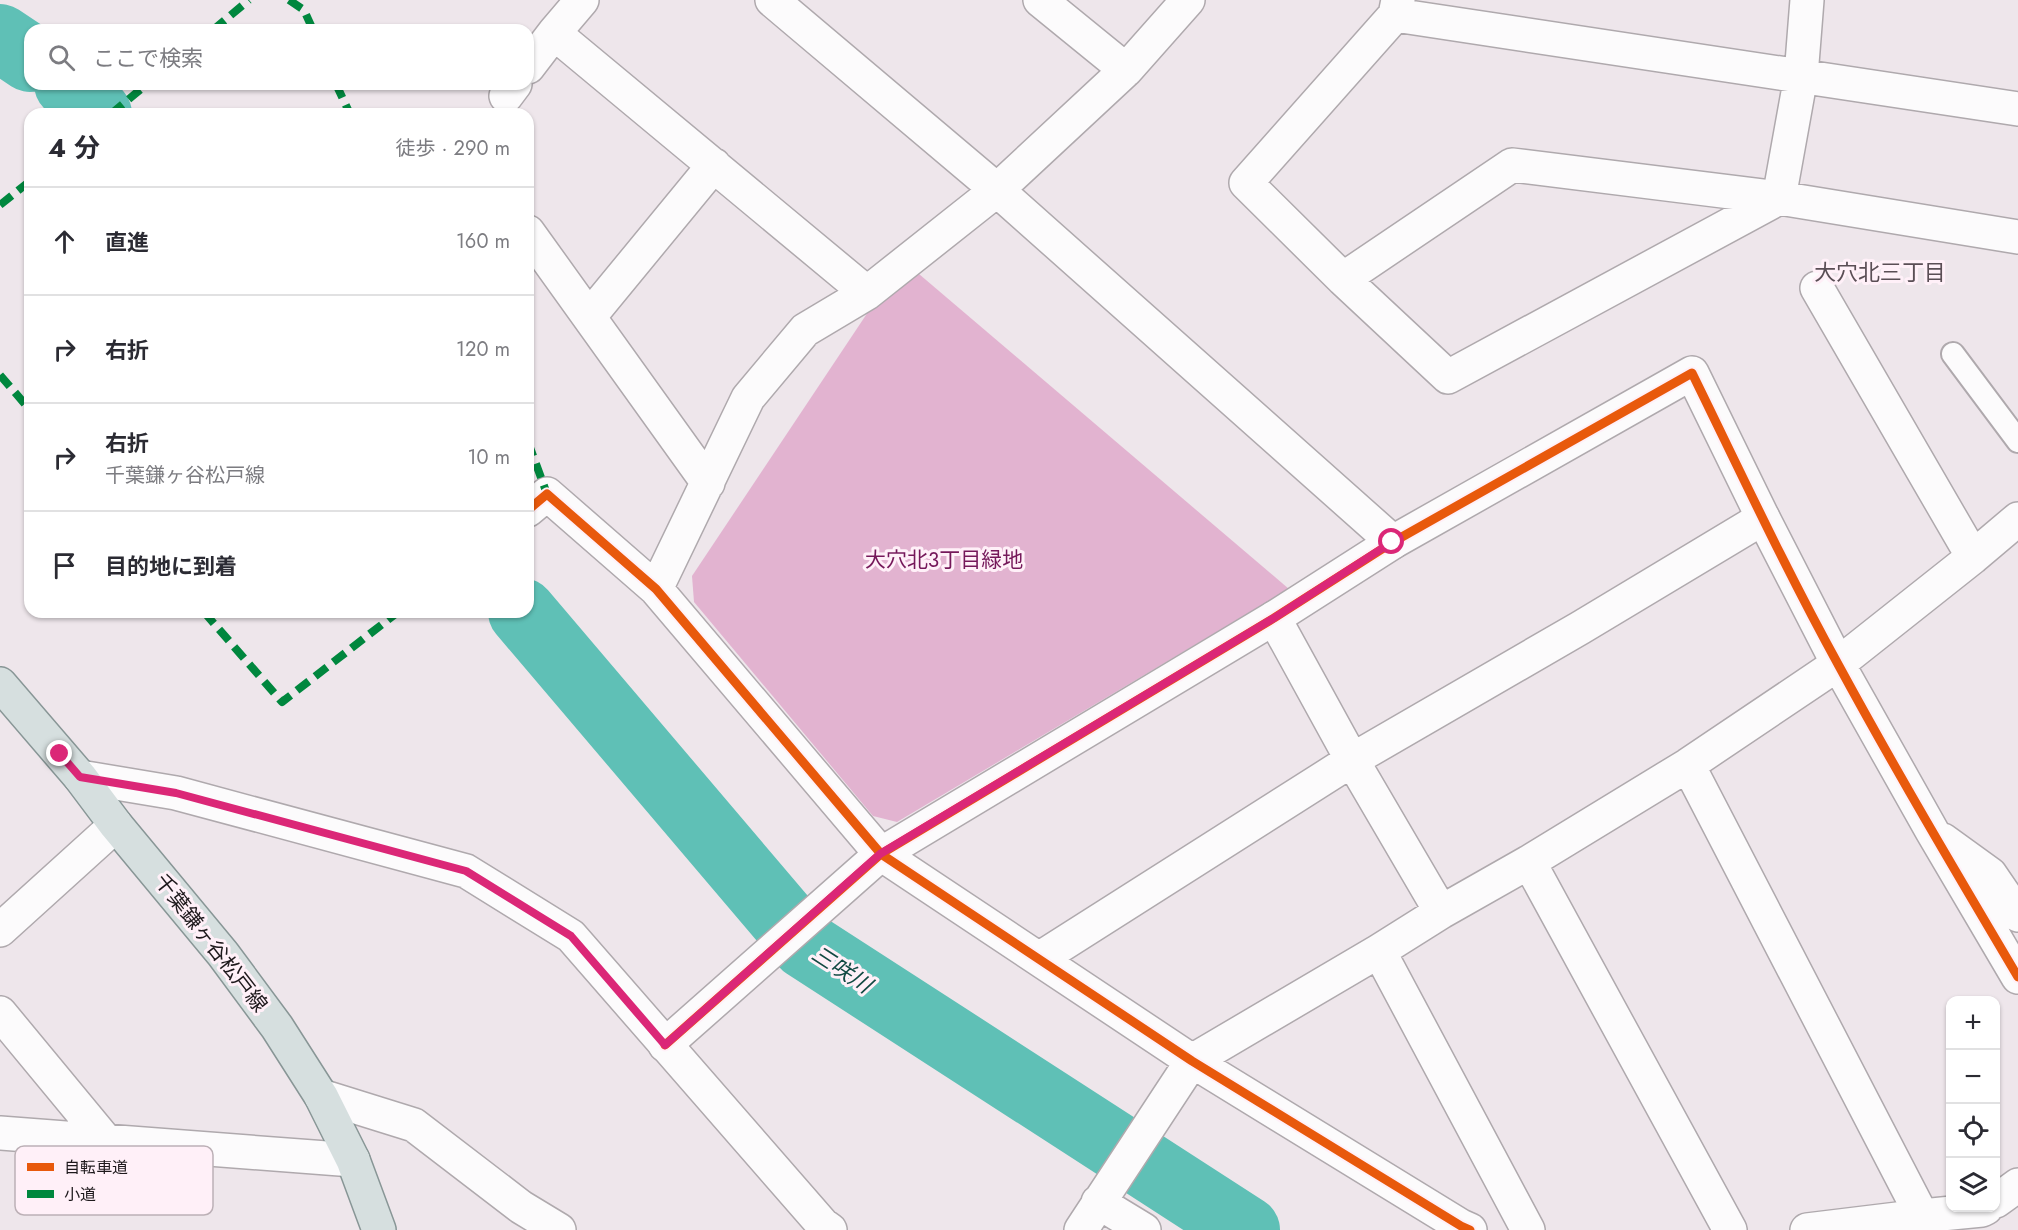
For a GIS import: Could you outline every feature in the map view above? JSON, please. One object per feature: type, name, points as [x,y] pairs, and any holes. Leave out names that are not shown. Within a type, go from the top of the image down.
[{"type":"main road","name":"千葉鎌ヶ谷松戸線","points":[[0,684],[80,777],[116,825],[223,954],[277,1027],[321,1096],[353,1160],[379,1230]]},
{"type":"street","points":[[534,59],[582,0]]},
{"type":"street","points":[[772,0],[997,190],[1392,542]]},
{"type":"street","points":[[1040,0],[1125,70]]},
{"type":"street","points":[[657,589],[748,398],[805,330],[867,292],[997,190],[1125,70],[1188,0]]},
{"type":"street","points":[[1779,198],[1801,76],[1807,0]]},
{"type":"street","points":[[1779,198],[1448,376],[1343,279],[1246,183],[1397,7],[1801,76],[2018,109]]},
{"type":"street","points":[[554,33],[867,292]]},
{"type":"street","points":[[589,317],[714,165]]},
{"type":"street","points":[[1343,279],[1512,165],[1779,198],[2018,237]]},
{"type":"street","points":[[534,240],[708,483]]},
{"type":"street","points":[[1817,288],[1974,556]]},
{"type":"street","points":[[665,1045],[880,854],[1274,618],[1392,542],[1692,373],[1838,664],[2018,977]]},
{"type":"street","points":[[534,505],[547,494],[657,589],[880,854],[1192,1061],[1470,1230]]},
{"type":"street","points":[[1039,959],[1352,760],[1591,622],[1763,518]]},
{"type":"street","points":[[1081,1230],[1192,1061],[1529,862],[1688,765],[1838,664],[2018,519]]},
{"type":"street","points":[[1274,618],[1352,760],[1441,912]]},
{"type":"street","points":[[1688,765],[1922,1216]]},
{"type":"street","points":[[80,777],[176,793],[466,871],[571,936],[823,1225],[830,1230]]},
{"type":"street","points":[[0,930],[116,825]]},
{"type":"street","points":[[1932,831],[1990,874],[2018,915]]},
{"type":"street","points":[[1529,862],[1730,1230]]},
{"type":"street","points":[[1379,951],[1528,1230]]},
{"type":"street","points":[[0,1012],[105,1140]]},
{"type":"street","points":[[321,1096],[414,1125],[521,1207],[559,1230]]},
{"type":"street","points":[[0,1133],[179,1146]]},
{"type":"street","points":[[213,1149],[353,1160]]},
{"type":"street","points":[[2000,1198],[2018,1185]]},
{"type":"street","points":[[1098,1202],[1144,1230]]},
{"type":"street","points":[[1807,1230],[1963,1212]]},
{"type":"lane","points":[[1953,354],[2018,441]]},
{"type":"green space","name":"大穴北3丁目緑地","points":[[919,274],[1289,589],[897,822],[873,816],[694,602],[692,576],[868,312]]},
{"type":"waterway","name":"三咲川","points":[[0,38],[24,54]]},
{"type":"waterway","name":"三咲川","points":[[77,90],[93,108]]},
{"type":"waterway","name":"三咲川","points":[[527,618],[805,945],[1246,1230]]},
{"type":"marked path","points":[[220,24],[249,0]]},
{"type":"marked path","points":[[289,0],[304,10],[310,24]]},
{"type":"marked path","points":[[118,108],[140,90]]},
{"type":"marked path","points":[[339,90],[347,108]]},
{"type":"marked path","points":[[0,205],[24,186]]},
{"type":"marked path","points":[[0,375],[24,403]]},
{"type":"marked path","points":[[534,458],[547,494]]},
{"type":"marked path","points":[[209,618],[282,702],[390,618]]},
{"type":"cycle path","points":[[665,1045],[881,854],[1274,618],[1393,542],[1692,373],[1819,630],[2018,977]]},
{"type":"cycle path","points":[[534,505],[547,494],[656,589],[881,854],[1192,1061],[1470,1230]]},
{"type":"district","name":"大穴北三丁目","points":[[1880,272]]},
{"type":"route","points":[[60,754],[80,777],[176,793],[466,871],[571,936],[665,1045],[880,854],[1274,618],[1392,542]]}]
